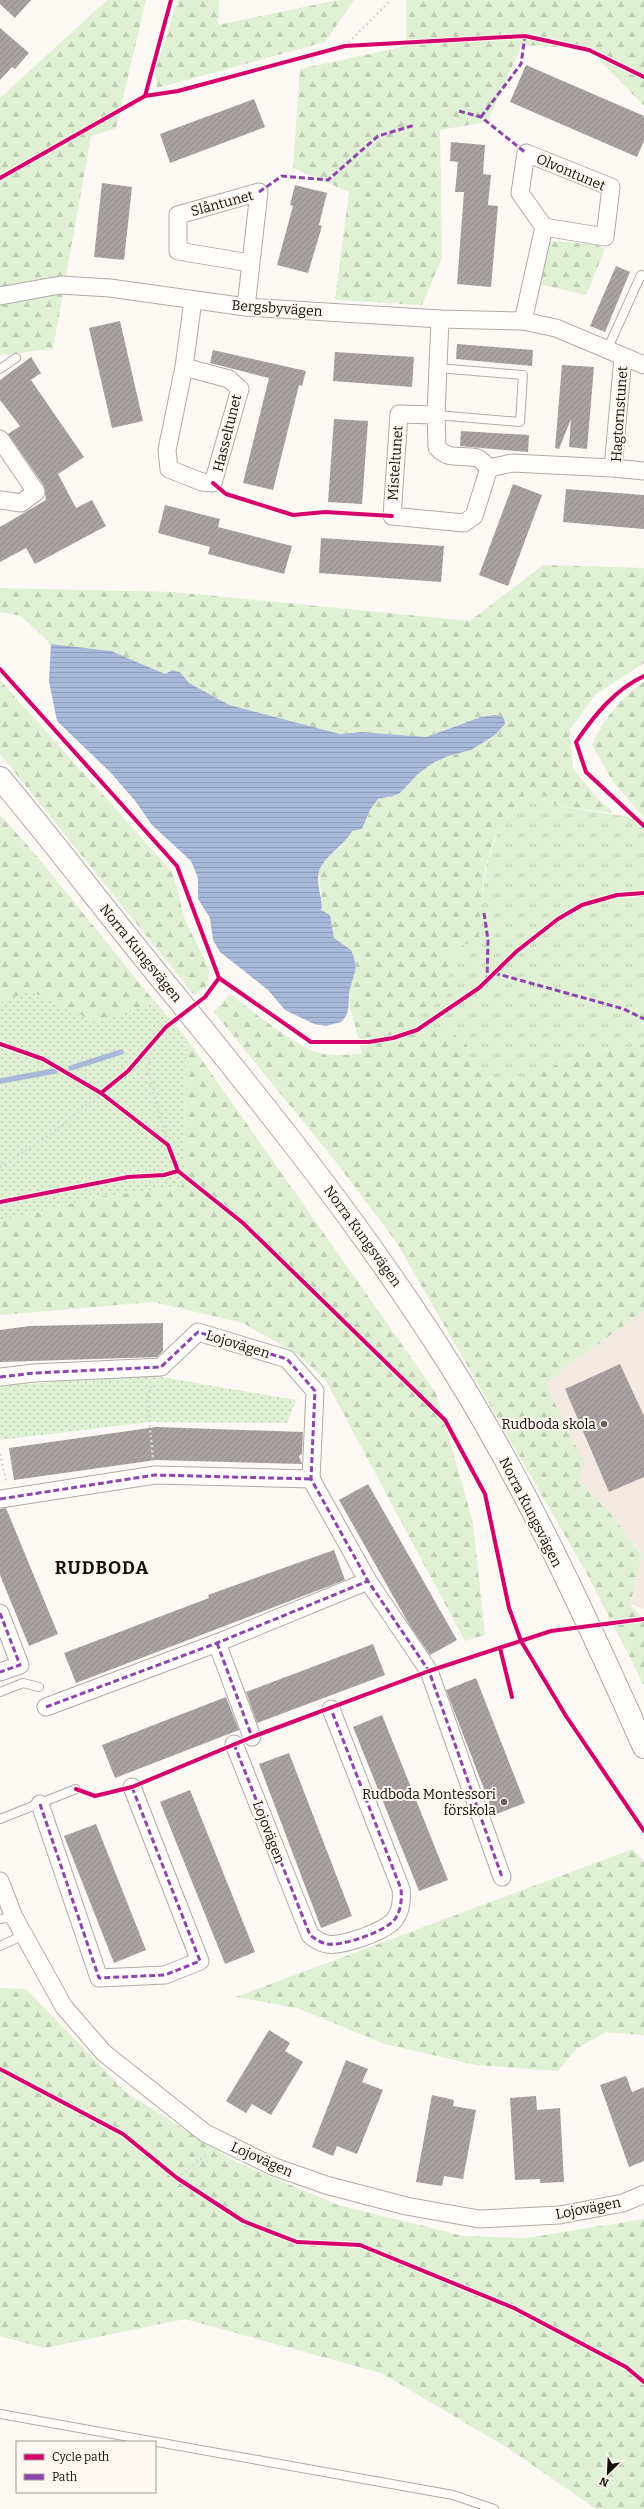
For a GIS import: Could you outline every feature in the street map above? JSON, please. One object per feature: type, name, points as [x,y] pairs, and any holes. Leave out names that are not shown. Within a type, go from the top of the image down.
[{"type":"main road","name":"Norra Kungsvägen","points":[[0,778],[321,1178],[372,1247],[451,1367],[513,1476],[583,1616],[644,1747]]},
{"type":"street","name":"Olvontunet","points":[[526,153],[611,187],[604,237],[544,227],[520,193],[526,153]]},
{"type":"street","name":"Slåntunet","points":[[246,307],[259,192],[178,215],[178,251],[250,262]]},
{"type":"street","points":[[523,321],[544,227]]},
{"type":"street","name":"Bergsbyvägen","points":[[0,296],[60,285],[110,288],[246,307],[440,319],[523,321],[556,328]]},
{"type":"street","name":"Hasseltunet","points":[[184,367],[229,379],[240,389],[213,483],[202,482],[169,468],[167,450],[184,367],[193,300]]},
{"type":"street","points":[[440,319],[436,415],[437,447],[440,451],[450,456],[478,458],[489,468],[512,463],[613,468]]},
{"type":"street","name":"Hagtornstunet","points":[[556,328],[644,365]]},
{"type":"street","name":"Hagtornstunet","points":[[623,357],[613,468],[644,470]]},
{"type":"street","name":"Misteltunet","points":[[436,415],[398,414],[392,516],[464,523],[474,516],[489,468]]},
{"type":"street","points":[[0,439],[36,492],[21,503],[0,500]]},
{"type":"street","name":"Lojovägen","points":[[161,1367],[198,1332],[287,1359],[315,1391],[311,1478]]},
{"type":"street","points":[[0,1377],[34,1373],[161,1367]]},
{"type":"street","points":[[4,1498],[154,1474],[311,1478],[368,1581],[429,1672],[502,1877]]},
{"type":"street","points":[[46,1707],[217,1642],[368,1581]]},
{"type":"street","points":[[0,1613],[20,1665],[0,1672]]},
{"type":"street","points":[[217,1642],[252,1736]]},
{"type":"street","name":"Lojovägen","points":[[234,1744],[310,1936],[326,1944],[339,1945],[388,1927],[396,1919],[399,1910],[401,1890],[331,1709]]},
{"type":"street","points":[[40,1804],[99,1978],[165,1975],[200,1961],[132,1787]]},
{"type":"street","name":"Lojovägen","points":[[0,1881],[7,1918],[24,1935],[64,2007],[104,2053],[205,2133],[222,2142],[272,2166],[326,2185],[406,2206],[479,2219],[560,2215],[623,2203],[644,2194]]},
{"type":"lane","points":[[607,350],[641,275],[644,276]]},
{"type":"lane","points":[[0,369],[16,358]]},
{"type":"lane","points":[[436,415],[520,422],[523,374],[438,368]]},
{"type":"lane","points":[[0,1692],[24,1683],[39,1687]]},
{"type":"lane","points":[[0,1819],[76,1789]]},
{"type":"lane","points":[[0,1946],[24,1935]]},
{"type":"lane","points":[[0,2414],[151,2441]]},
{"type":"lane","points":[[156,2442],[453,2495],[494,2509]]},
{"type":"path","points":[[345,46],[391,0]]},
{"type":"path","points":[[338,48],[353,45]]},
{"type":"path","points":[[143,1054],[157,1038]]},
{"type":"path","points":[[152,1043],[148,1072],[168,1145],[171,1151]]},
{"type":"path","points":[[94,1089],[107,1098]]},
{"type":"path","points":[[0,1167],[51,1134],[106,1089]]},
{"type":"path","points":[[162,1140],[168,1145]]},
{"type":"path","points":[[154,1474],[147,1400],[152,1384],[161,1367]]},
{"type":"path","points":[[0,1454],[4,1498]]},
{"type":"path","points":[[177,2178],[222,2142]]},
{"type":"path","points":[[171,2173],[184,2182]]},
{"type":"shaded area","name":"Rudboda skola","points":[[644,1311],[644,1609],[630,1604],[642,1554],[610,1513],[578,1480],[546,1385],[563,1369]]},
{"type":"green space","points":[[107,0],[146,0],[116,128],[91,136],[53,349],[0,355],[0,98]]},
{"type":"green space","points":[[178,0],[219,0],[218,25],[338,0],[354,0],[325,42],[157,88],[155,70]]},
{"type":"green space","points":[[406,0],[644,0],[644,106],[589,49],[522,45],[487,122],[440,130],[442,258],[422,305],[335,300],[349,192],[293,168],[300,69],[406,46]]},
{"type":"green space","points":[[547,241],[595,244],[605,249],[586,295],[539,284]]},
{"type":"green space","points":[[543,565],[644,568],[644,663],[596,694],[570,729],[573,768],[597,798],[614,813],[557,806],[533,785],[516,805],[494,839],[486,866],[479,938],[455,949],[449,972],[449,992],[431,1008],[416,1015],[423,1033],[443,1027],[466,1043],[475,1071],[498,1081],[537,1074],[586,1051],[616,1050],[644,1044],[644,1311],[563,1369],[546,1385],[584,1463],[578,1480],[610,1513],[642,1555],[630,1604],[644,1620],[644,1685],[587,1574],[397,1243],[336,1162],[214,1012],[230,994],[273,1027],[309,1049],[330,1055],[362,1053],[350,1007],[351,950],[334,938],[330,915],[321,910],[322,905],[319,872],[328,857],[340,848],[352,831],[367,820],[370,810],[378,799],[399,794],[419,773],[433,763],[448,756],[471,750],[495,735],[505,724],[504,718],[463,723],[426,737],[362,732],[340,734],[229,705],[189,683],[180,672],[172,670],[165,674],[111,651],[51,644],[21,616],[0,612],[0,588],[174,592],[470,621]]},
{"type":"green space","points":[[0,680],[173,873],[185,920],[209,969],[207,986],[194,995],[0,754]]},
{"type":"green space","points":[[644,682],[644,818],[612,780],[592,745],[596,735],[614,709]]},
{"type":"green space","points":[[533,784],[557,806],[644,819],[644,1044],[616,1050],[586,1051],[537,1074],[498,1081],[475,1071],[466,1043],[423,1034],[416,1015],[431,1008],[449,992],[449,972],[455,949],[482,896],[488,858],[500,827]]},
{"type":"green space","points":[[0,815],[31,849],[155,1002],[95,1022],[30,991],[0,1003]]},
{"type":"green space","points":[[30,991],[95,1022],[155,1002],[187,1039],[182,1186],[97,1197],[0,1221],[0,1003]]},
{"type":"green space","points":[[187,1039],[436,1393],[473,1522],[485,1635],[465,1641],[326,1381],[299,1355],[243,1323],[153,1302],[0,1315],[0,1221],[97,1197],[182,1186]]},
{"type":"green space","points":[[150,1375],[296,1400],[287,1423],[149,1422],[0,1440],[0,1386]]},
{"type":"green space","points":[[633,1849],[644,1862],[644,2035],[606,2032],[576,2049],[558,2071],[476,2065],[385,2044],[297,2008],[236,1997]]},
{"type":"green space","points":[[0,1988],[26,1989],[127,2093],[238,2163],[338,2205],[463,2236],[526,2238],[644,2219],[644,2509],[596,2509],[508,2448],[381,2373],[185,2319],[44,2348],[0,2336]]},
{"type":"water","points":[[51,644],[111,651],[165,674],[172,670],[180,672],[189,683],[229,705],[340,734],[362,732],[426,737],[481,717],[495,715],[504,718],[505,724],[495,735],[471,750],[448,756],[433,763],[419,773],[399,794],[378,799],[370,810],[362,829],[352,831],[344,842],[321,866],[318,880],[322,906],[321,910],[330,915],[334,938],[351,950],[355,964],[348,1010],[346,1016],[341,1022],[326,1026],[314,1024],[285,1010],[268,990],[220,952],[213,940],[210,918],[198,899],[198,878],[191,861],[152,825],[136,802],[111,773],[57,721],[49,681]]},
{"type":"building","points":[[0,0],[31,0],[15,18],[0,4]]},
{"type":"building","points":[[0,28],[29,53],[15,69],[12,67],[0,80]]},
{"type":"building","points":[[526,65],[644,116],[644,141],[637,157],[510,102]]},
{"type":"building","points":[[254,99],[265,127],[170,163],[160,134]]},
{"type":"building","points":[[451,142],[485,145],[483,174],[491,175],[488,205],[498,206],[491,287],[457,284],[464,192],[455,192],[458,162],[450,161]]},
{"type":"building","points":[[102,183],[132,187],[124,260],[94,257]]},
{"type":"building","points":[[295,185],[327,193],[319,225],[322,226],[308,273],[277,265],[293,206],[290,205]]},
{"type":"building","points":[[616,266],[630,272],[605,332],[590,326]]},
{"type":"building","points":[[120,321],[143,421],[112,428],[89,328]]},
{"type":"building","points":[[457,344],[533,350],[532,366],[456,359]]},
{"type":"building","points":[[213,350],[306,371],[302,386],[299,385],[273,490],[243,483],[269,378],[210,363]]},
{"type":"building","points":[[335,352],[414,357],[412,387],[333,381]]},
{"type":"building","points":[[31,357],[41,373],[31,380],[84,457],[58,474],[76,508],[92,500],[106,526],[35,564],[26,548],[0,562],[0,527],[46,500],[44,486],[8,434],[20,426],[0,400],[0,380]]},
{"type":"building","points":[[562,365],[594,367],[587,449],[569,447],[571,419],[559,449],[555,448]]},
{"type":"building","points":[[334,419],[368,421],[362,504],[328,502]]},
{"type":"building","points":[[461,431],[529,435],[528,452],[460,446]]},
{"type":"building","points":[[513,484],[542,495],[508,586],[479,575]]},
{"type":"building","points":[[566,489],[644,495],[644,529],[563,522]]},
{"type":"building","points":[[165,505],[220,519],[218,527],[292,546],[284,574],[208,554],[210,547],[158,533]]},
{"type":"building","points":[[321,538],[444,546],[441,582],[319,573]]},
{"type":"building","points":[[163,1323],[163,1351],[157,1357],[0,1362],[0,1330],[30,1326]]},
{"type":"building","points":[[620,1364],[644,1416],[644,1477],[609,1492],[565,1389]]},
{"type":"building","points":[[156,1427],[303,1432],[302,1454],[299,1456],[302,1464],[156,1460],[14,1480],[9,1448]]},
{"type":"building","points":[[368,1484],[457,1640],[430,1655],[410,1626],[339,1500]]},
{"type":"building","points":[[6,1508],[58,1634],[29,1646],[0,1575],[0,1509]]},
{"type":"building","points":[[334,1550],[345,1580],[76,1683],[64,1653],[209,1598],[208,1595]]},
{"type":"building","points":[[373,1644],[385,1675],[257,1723],[246,1692]]},
{"type":"building","points":[[476,1678],[525,1803],[494,1815],[446,1690]]},
{"type":"building","points":[[226,1697],[239,1730],[115,1778],[102,1745]]},
{"type":"building","points":[[382,1715],[448,1880],[419,1891],[353,1727]]},
{"type":"building","points":[[289,1753],[352,1916],[321,1928],[259,1764]]},
{"type":"building","points":[[190,1790],[255,1952],[225,1964],[160,1802]]},
{"type":"building","points":[[96,1824],[146,1950],[114,1963],[64,1836]]},
{"type":"building","points":[[269,2030],[290,2043],[285,2051],[303,2062],[271,2115],[252,2104],[246,2113],[226,2101]]},
{"type":"building","points":[[346,2060],[368,2069],[362,2082],[383,2090],[357,2154],[337,2146],[333,2156],[312,2147]]},
{"type":"building","points":[[626,2076],[632,2092],[644,2087],[644,2161],[629,2167],[600,2085]]},
{"type":"building","points":[[432,2095],[454,2100],[453,2106],[476,2110],[463,2179],[444,2176],[442,2186],[416,2182]]},
{"type":"building","points":[[536,2096],[537,2110],[560,2108],[564,2182],[540,2183],[540,2179],[515,2180],[510,2098]]},
{"type":"waterway","points":[[71,1068],[121,1052]]},
{"type":"waterway","points":[[0,1081],[55,1071]]},
{"type":"marked path","points":[[481,117],[521,64],[525,36]]},
{"type":"marked path","points":[[459,111],[481,117],[526,153]]},
{"type":"marked path","points":[[259,192],[282,176],[328,180],[378,136],[415,125]]},
{"type":"marked path","points":[[484,913],[488,940],[487,981]]},
{"type":"marked path","points":[[494,973],[624,1009],[644,1019]]},
{"type":"marked path","points":[[0,1377],[34,1373],[161,1367],[198,1332],[287,1359],[315,1391],[311,1479],[368,1581],[429,1671],[502,1877]]},
{"type":"marked path","points":[[0,1499],[155,1475],[311,1479]]},
{"type":"marked path","points":[[46,1707],[217,1643],[368,1581]]},
{"type":"marked path","points":[[0,1613],[20,1665],[0,1672]]},
{"type":"marked path","points":[[217,1643],[252,1737]]},
{"type":"marked path","points":[[234,1744],[310,1935],[327,1944],[353,1941],[374,1933],[390,1924],[395,1919],[401,1905],[401,1889],[331,1709]]},
{"type":"marked path","points":[[40,1804],[99,1978],[165,1975],[200,1961],[132,1787]]},
{"type":"cycle path","points":[[145,96],[171,0]]},
{"type":"cycle path","points":[[0,178],[145,96],[178,91],[345,46],[525,36],[589,50],[644,77]]},
{"type":"cycle path","points":[[213,483],[226,494],[293,515],[325,512],[392,516]]},
{"type":"cycle path","points":[[0,669],[177,866],[219,978],[311,1042],[369,1042],[393,1038],[417,1030],[479,988],[517,951],[558,919],[582,905],[617,895],[644,893]]},
{"type":"cycle path","points":[[644,676],[614,696],[597,714],[576,742],[586,772],[644,826]]},
{"type":"cycle path","points":[[101,1093],[128,1071],[166,1027],[205,997],[219,978]]},
{"type":"cycle path","points":[[0,1044],[43,1059],[101,1093],[168,1145],[178,1171]]},
{"type":"cycle path","points":[[0,1202],[128,1177],[164,1175],[178,1171],[243,1223],[445,1420],[485,1494],[509,1608],[521,1641],[566,1716],[644,1831]]},
{"type":"cycle path","points":[[76,1789],[95,1796],[132,1787],[252,1737],[429,1671],[551,1631],[644,1619]]},
{"type":"cycle path","points":[[500,1648],[512,1697]]},
{"type":"cycle path","points":[[0,2069],[123,2134],[177,2178],[243,2221],[297,2242],[360,2245],[514,2308],[626,2367],[644,2382]]},
{"type":"place","name":"Rudboda skola","points":[[604,1424]]},
{"type":"place","name":"Rudboda Montessori förskola","points":[[504,1802]]},
{"type":"district","name":"RUDBODA","points":[[102,1568]]}]
